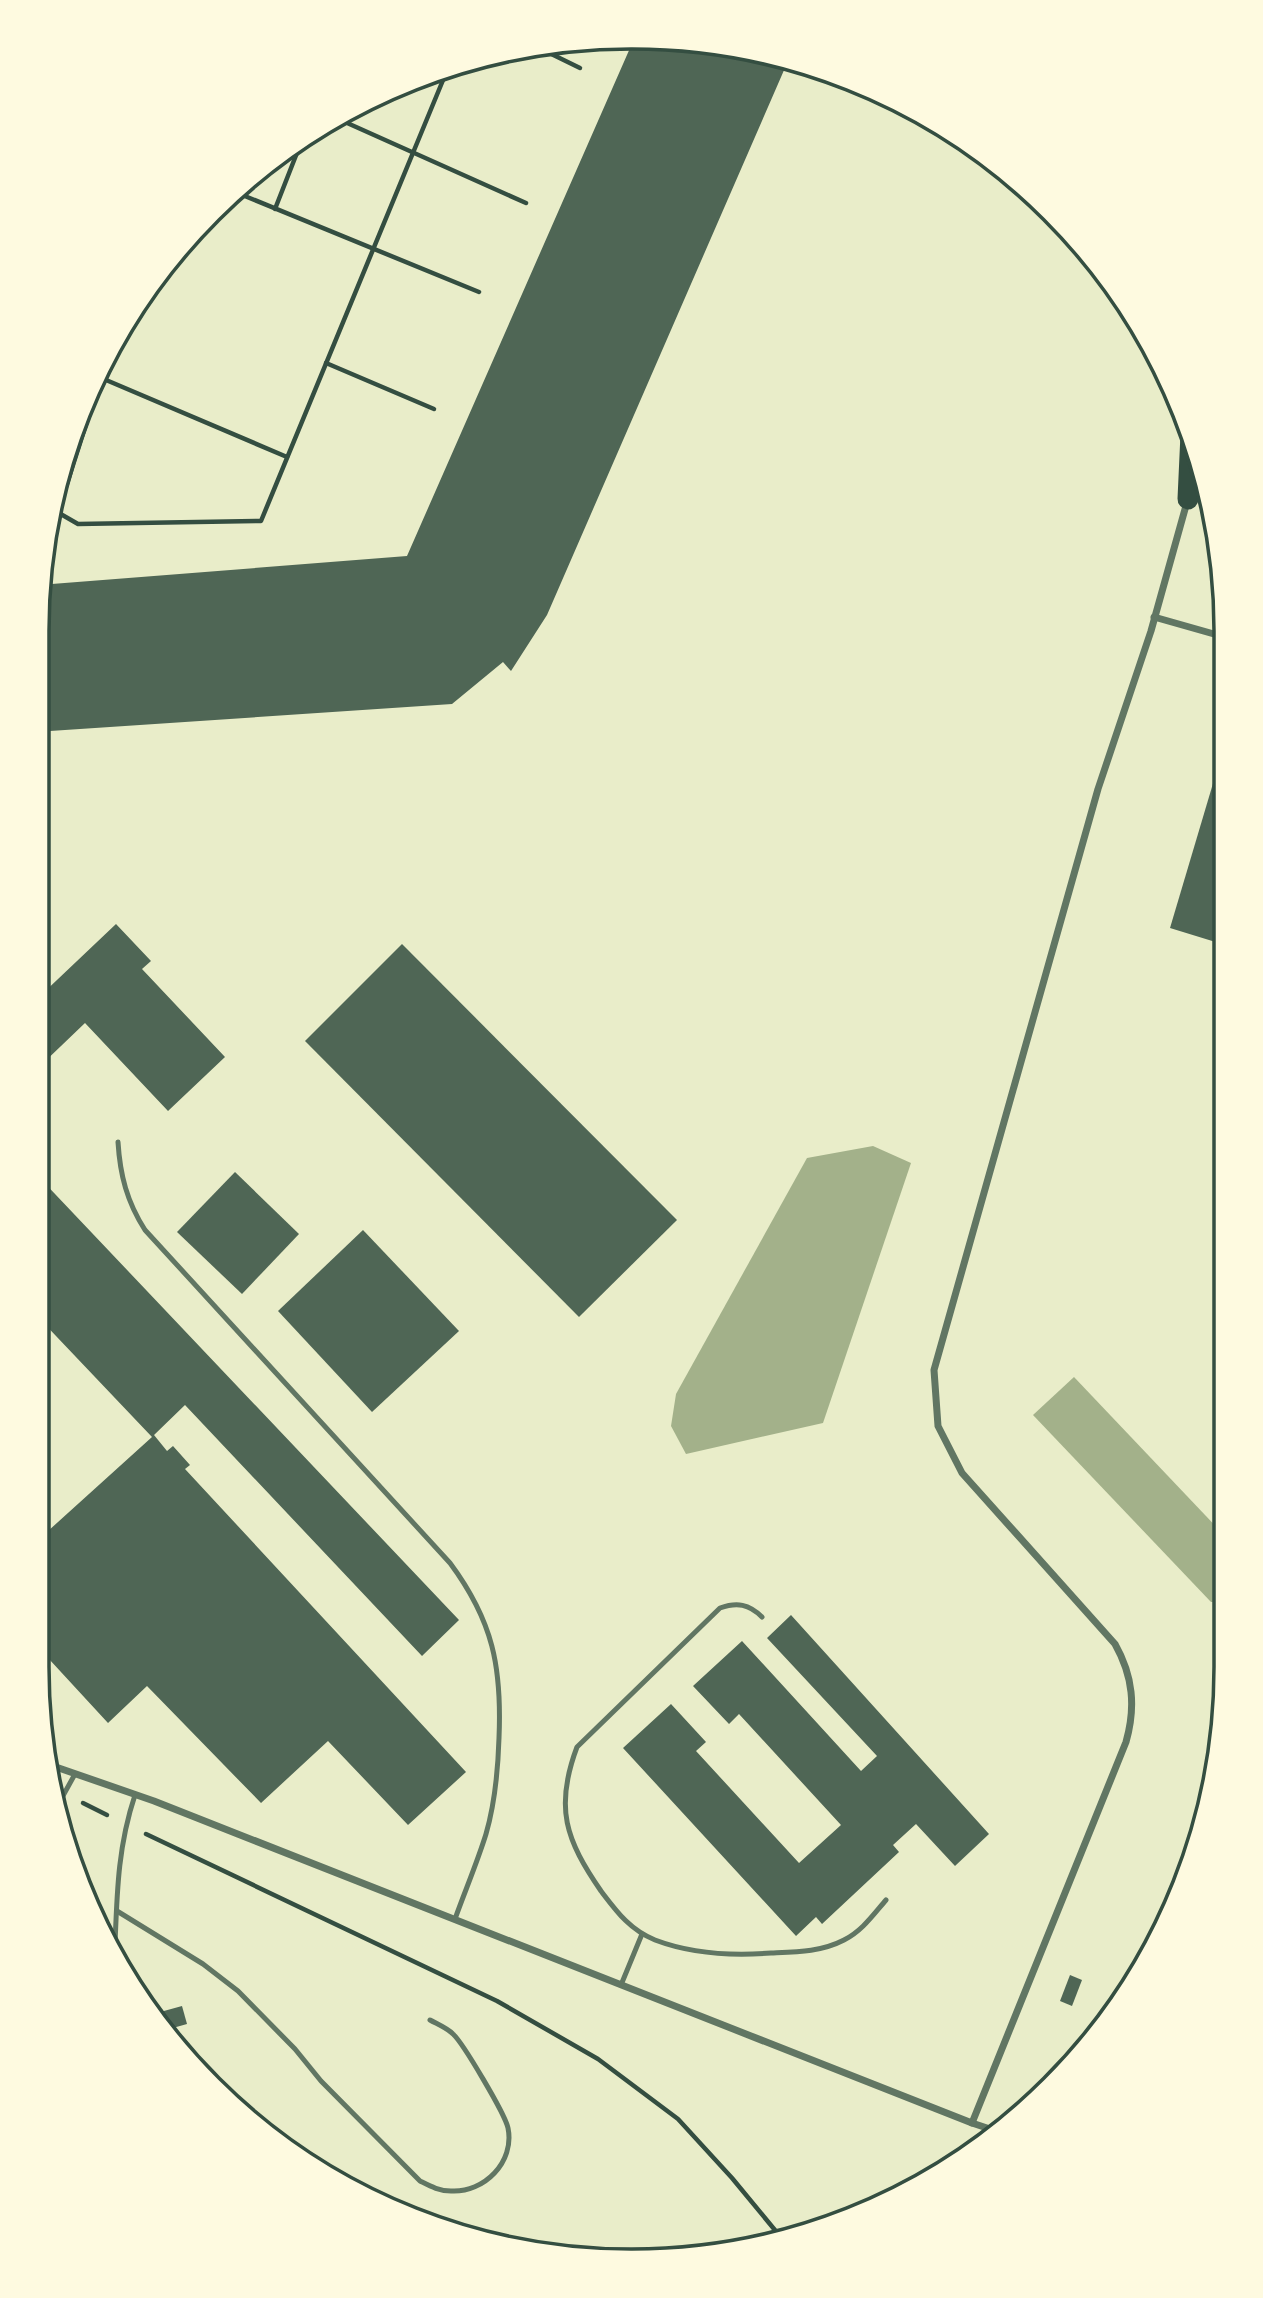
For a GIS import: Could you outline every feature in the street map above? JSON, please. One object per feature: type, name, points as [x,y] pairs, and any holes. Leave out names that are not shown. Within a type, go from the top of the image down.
[{"type":"highway","points":[[1188,499],[1190,466]]},
{"type":"highway","points":[[1188,499],[1196,489]]},
{"type":"street","points":[[972,2123],[1126,1742],[1132,1721],[1133,1700],[1124,1661],[1115,1644],[962,1473],[938,1426],[934,1370],[1098,789],[1154,617],[1188,499]]},
{"type":"street","points":[[1154,617],[1214,634]]},
{"type":"street","points":[[58,1768],[135,1795],[987,2128]]},
{"type":"lane","points":[[118,1142],[120,1169],[127,1195],[145,1230],[450,1563],[477,1604],[496,1661],[501,1696],[499,1758],[486,1833],[455,1920]]},
{"type":"lane","points":[[762,1617],[743,1604],[720,1608],[577,1747],[569,1768],[565,1810],[569,1835],[579,1859],[619,1916],[642,1934],[669,1945],[703,1952],[746,1955],[814,1950],[845,1940],[860,1930],[886,1900]]},
{"type":"lane","points":[[64,1796],[75,1774]]},
{"type":"lane","points":[[116,1936],[120,1855],[135,1795]]},
{"type":"lane","points":[[117,1911],[203,1964],[237,1991],[295,2049],[321,2081],[420,2180],[433,2188],[449,2192],[464,2191],[479,2186],[502,2164],[508,2148],[508,2130],[503,2114],[454,2035],[430,2020]]},
{"type":"lane","points":[[621,1985],[642,1934]]},
{"type":"path","points":[[552,54],[580,68]]},
{"type":"path","points":[[61,514],[78,524],[261,521],[444,80]]},
{"type":"path","points":[[347,123],[526,203]]},
{"type":"path","points":[[275,209],[296,156]]},
{"type":"path","points":[[245,196],[480,292]]},
{"type":"path","points":[[327,363],[434,409]]},
{"type":"path","points":[[106,380],[287,457]]},
{"type":"path","points":[[188,1855],[497,2001],[598,2059],[678,2119],[775,2231]]},
{"type":"shaded area","points":[[873,1146],[911,1163],[823,1423],[686,1454],[671,1426],[676,1394],[807,1158]]},
{"type":"shaded area","points":[[1074,1377],[1214,1524],[1214,1602],[1211,1602],[1033,1415]]},
{"type":"building","points":[[630,49],[708,54],[784,70],[547,615],[511,671],[503,662],[452,704],[50,731],[51,584],[407,556]]},
{"type":"building","points":[[1214,780],[1214,942],[1170,928]]},
{"type":"building","points":[[116,924],[151,961],[142,969],[225,1057],[168,1111],[85,1023],[49,1058],[49,988]]},
{"type":"building","points":[[402,944],[677,1220],[579,1317],[305,1041]]},
{"type":"building","points":[[235,1172],[299,1234],[242,1294],[177,1232]]},
{"type":"building","points":[[49,1188],[459,1620],[422,1656],[185,1405],[154,1435],[167,1451],[173,1446],[190,1465],[185,1469],[466,1772],[408,1825],[328,1741],[261,1803],[147,1686],[108,1723],[49,1659],[49,1530],[152,1437],[49,1329]]},
{"type":"building","points":[[363,1230],[459,1331],[372,1412],[278,1311]]},
{"type":"building","points":[[791,1615],[989,1834],[955,1866],[916,1824],[893,1845],[899,1852],[822,1924],[816,1917],[796,1936],[623,1748],[671,1704],[706,1742],[696,1751],[799,1863],[841,1825],[739,1714],[729,1724],[693,1686],[742,1641],[861,1771],[877,1756],[767,1638]]},
{"type":"building","points":[[1070,1975],[1082,1980],[1072,2006],[1060,2001]]},
{"type":"building","points":[[182,2006],[187,2024],[174,2028],[162,2011]]}]
